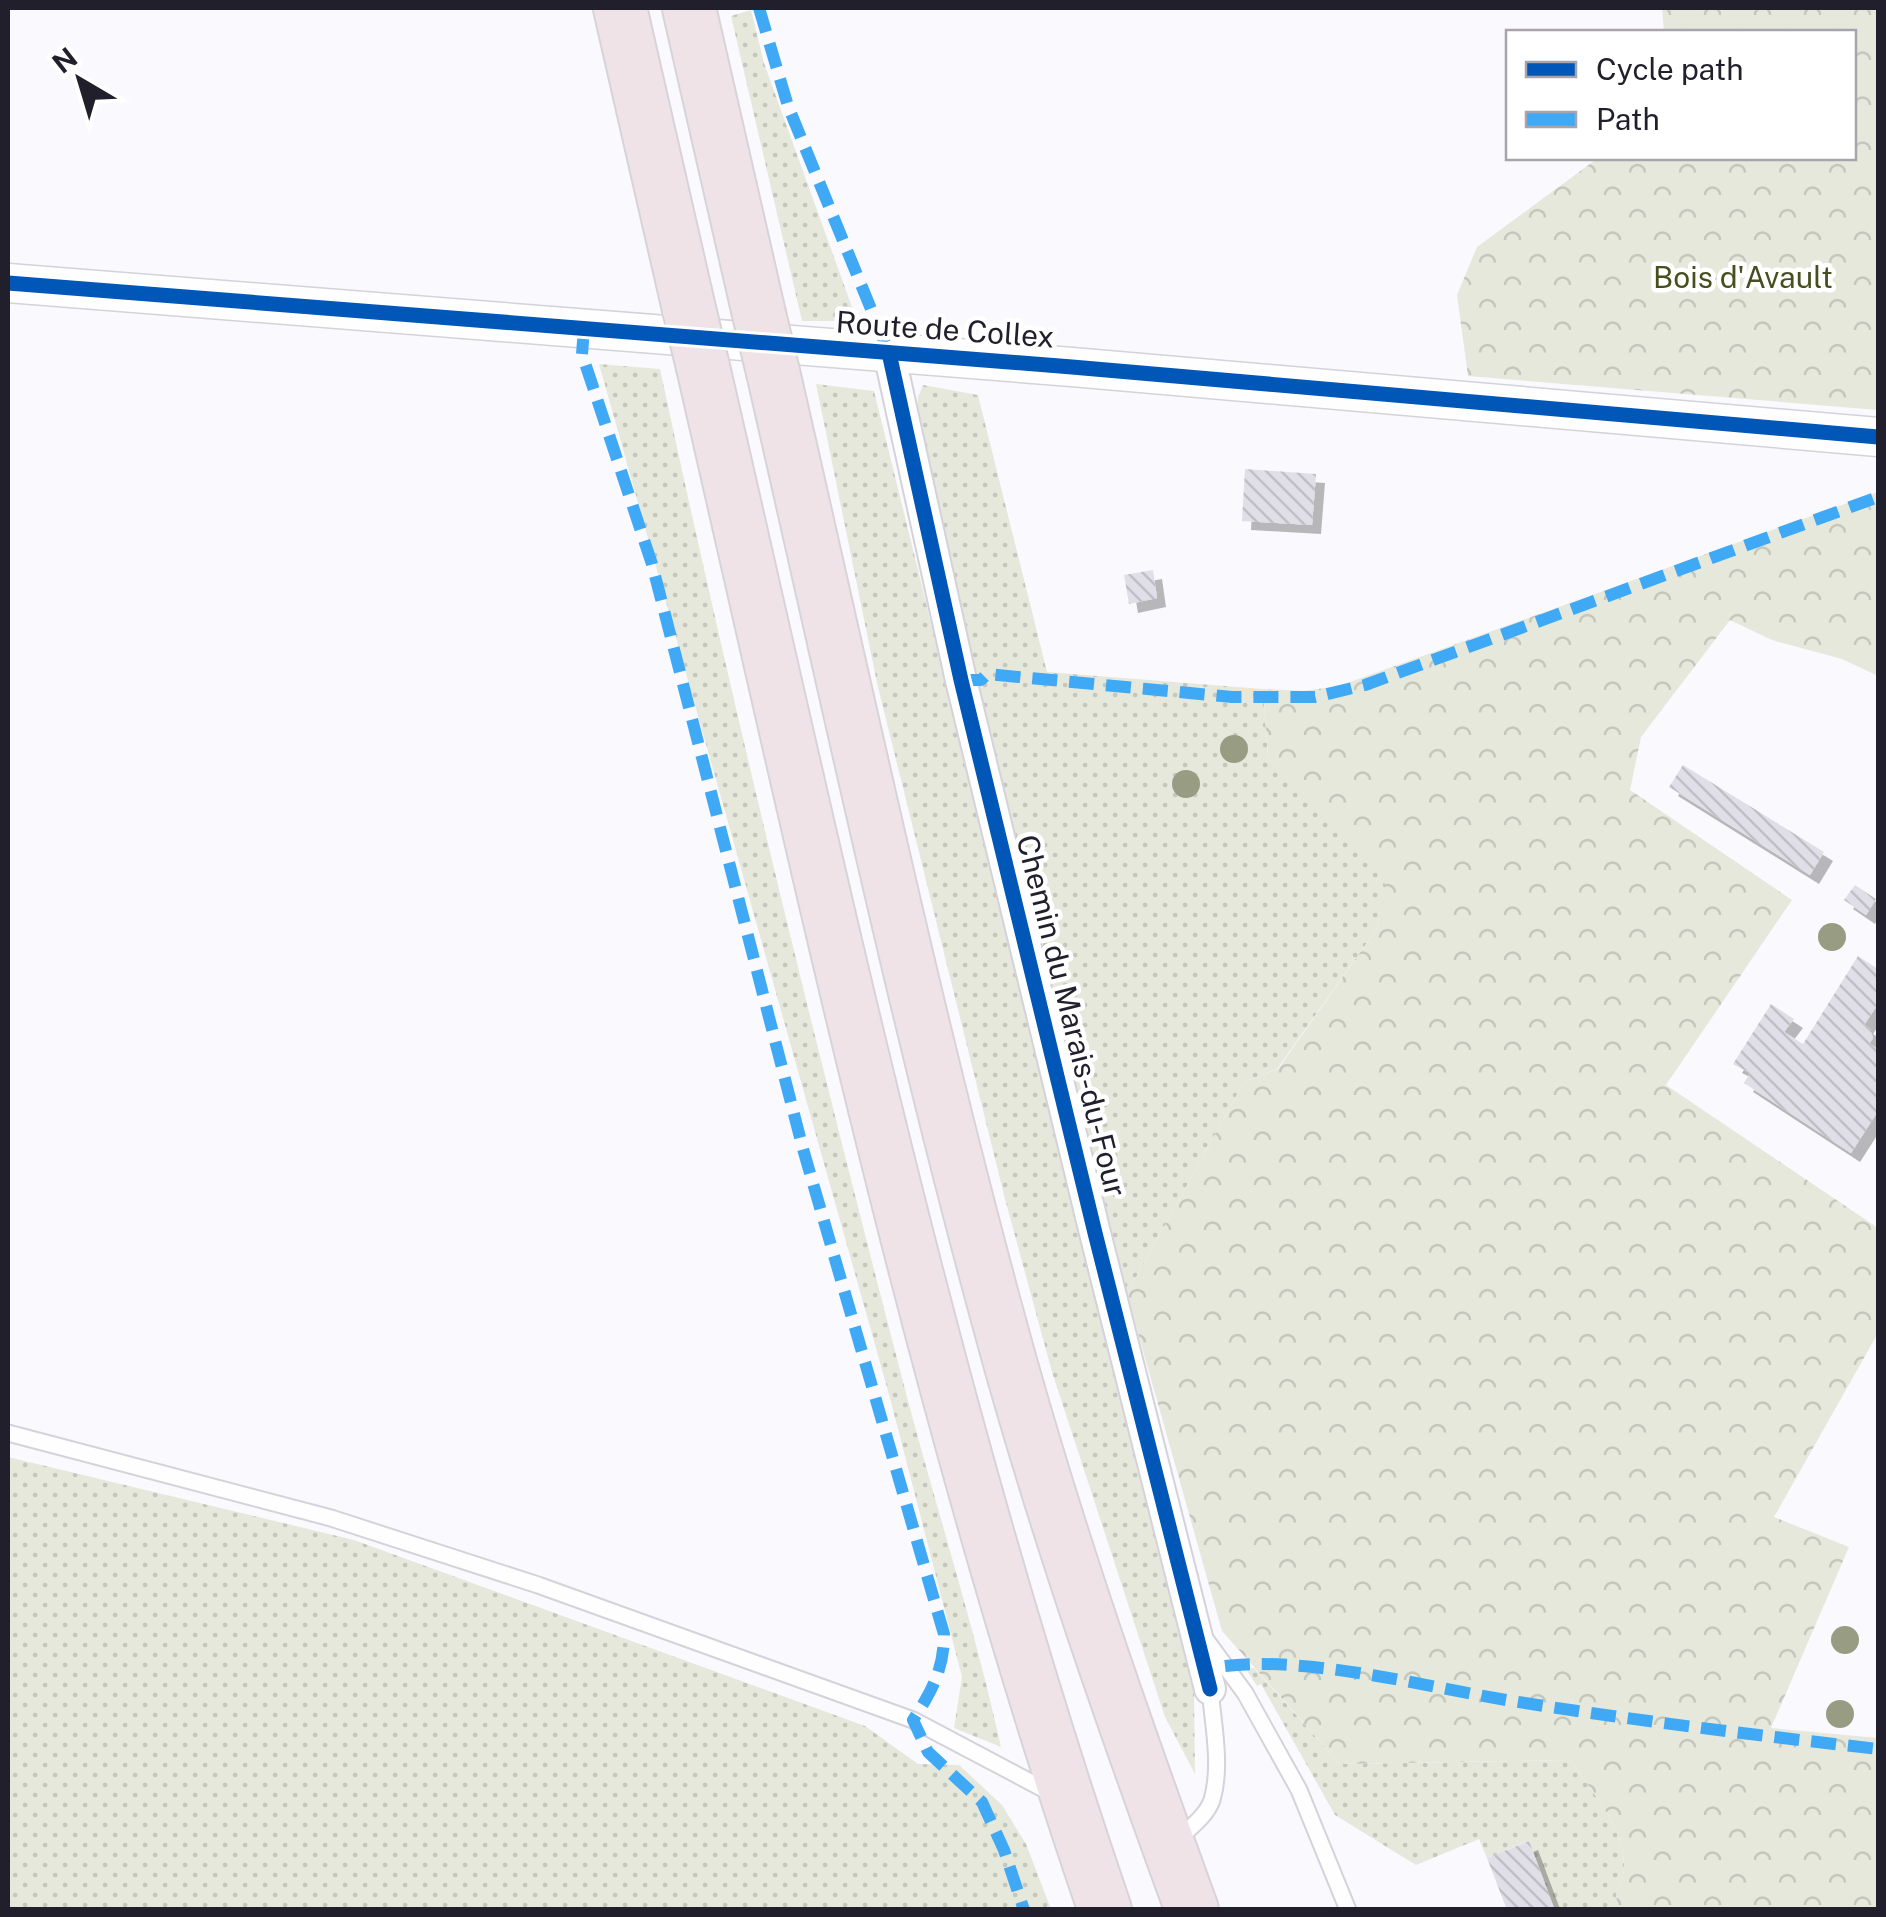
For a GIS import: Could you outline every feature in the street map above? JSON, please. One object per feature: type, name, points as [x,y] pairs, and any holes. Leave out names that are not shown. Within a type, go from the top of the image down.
[{"type":"highway","points":[[620,8],[900,1205],[1000,1576],[1068,1803],[1105,1910]]},
{"type":"highway","points":[[689,8],[913,980],[1011,1365],[1068,1554],[1192,1910]]},
{"type":"street","name":"Route de Collex","points":[[8,283],[1878,437]]},
{"type":"street","name":"Chemin du Marais-du-Four","points":[[888,353],[961,680],[1085,1195],[1210,1690]]},
{"type":"lane","points":[[8,1433],[332,1518],[538,1585],[913,1720],[1068,1803]]},
{"type":"lane","points":[[1195,1624],[1246,1693],[1290,1773],[1348,1910]]},
{"type":"lane","points":[[1170,1848],[1202,1816],[1212,1800],[1216,1754],[1210,1690]]},
{"type":"green space","name":"Bois d'Avault","points":[[1662,8],[1878,8],[1878,410],[1468,376],[1457,295],[1477,247],[1595,160],[1856,160],[1856,30],[1664,30]]},
{"type":"green space","points":[[751,10],[764,63],[857,321],[802,321],[731,16]]},
{"type":"green space","points":[[599,364],[660,369],[809,1013],[1001,1747],[954,1728],[962,1677],[890,1398]]},
{"type":"green space","points":[[816,384],[874,391],[1194,1693],[1195,1774],[1165,1717],[1052,1372],[877,683]]},
{"type":"green space","points":[[923,385],[978,395],[1047,672],[1263,689],[1268,758],[1387,874],[1378,927],[1277,1069],[1244,1082],[1127,1294],[916,430],[918,397]]},
{"type":"green space","points":[[1878,492],[1878,676],[1842,659],[1772,640],[1730,620],[1641,737],[1630,790],[1792,900],[1666,1085],[1878,1228],[1878,1333],[1774,1517],[1849,1547],[1771,1728],[1878,1738],[1878,1909],[1618,1909],[1624,1864],[1618,1836],[1570,1760],[1340,1764],[1222,1631],[1127,1294],[1244,1082],[1278,1069],[1378,927],[1386,874],[1268,758],[1263,689],[1303,691],[1339,686]]},
{"type":"green space","points":[[8,1457],[354,1540],[865,1726],[918,1764],[959,1765],[1002,1805],[1026,1844],[1051,1909],[8,1909]]},
{"type":"green space","points":[[1254,1668],[1340,1764],[1570,1760],[1605,1809],[1618,1836],[1624,1864],[1618,1909],[1554,1909],[1528,1841],[1487,1858],[1479,1839],[1416,1865],[1335,1815],[1261,1684],[1257,1686],[1246,1669]]},
{"type":"building","points":[[1245,469],[1316,474],[1312,525],[1242,521]]},
{"type":"building","points":[[1153,570],[1157,598],[1129,604],[1124,575]]},
{"type":"building","points":[[1683,765],[1824,852],[1810,875],[1669,787]]},
{"type":"building","points":[[1855,885],[1876,899],[1866,915],[1844,900]]},
{"type":"building","points":[[1858,956],[1878,969],[1878,1004],[1864,1025],[1873,1038],[1869,1044],[1878,1049],[1878,1111],[1851,1153],[1744,1083],[1750,1073],[1733,1064],[1771,1004],[1794,1019],[1784,1032],[1803,1044]]},
{"type":"building","points":[[1529,1841],[1554,1908],[1507,1910],[1487,1858]]},
{"type":"marked path","points":[[759,8],[788,106],[889,353]]},
{"type":"marked path","points":[[584,329],[582,354],[652,564],[803,1149],[944,1634],[936,1679],[913,1720],[928,1752],[982,1802],[1004,1850],[1024,1910]]},
{"type":"marked path","points":[[961,680],[981,680],[987,674],[1232,697],[1315,697],[1365,685],[1878,497]]},
{"type":"marked path","points":[[1225,1666],[1328,1669],[1599,1714],[1878,1749]]},
{"type":"cycle path","points":[[8,283],[1072,367],[1878,437]]},
{"type":"cycle path","points":[[889,353],[961,680],[1210,1689]]}]
